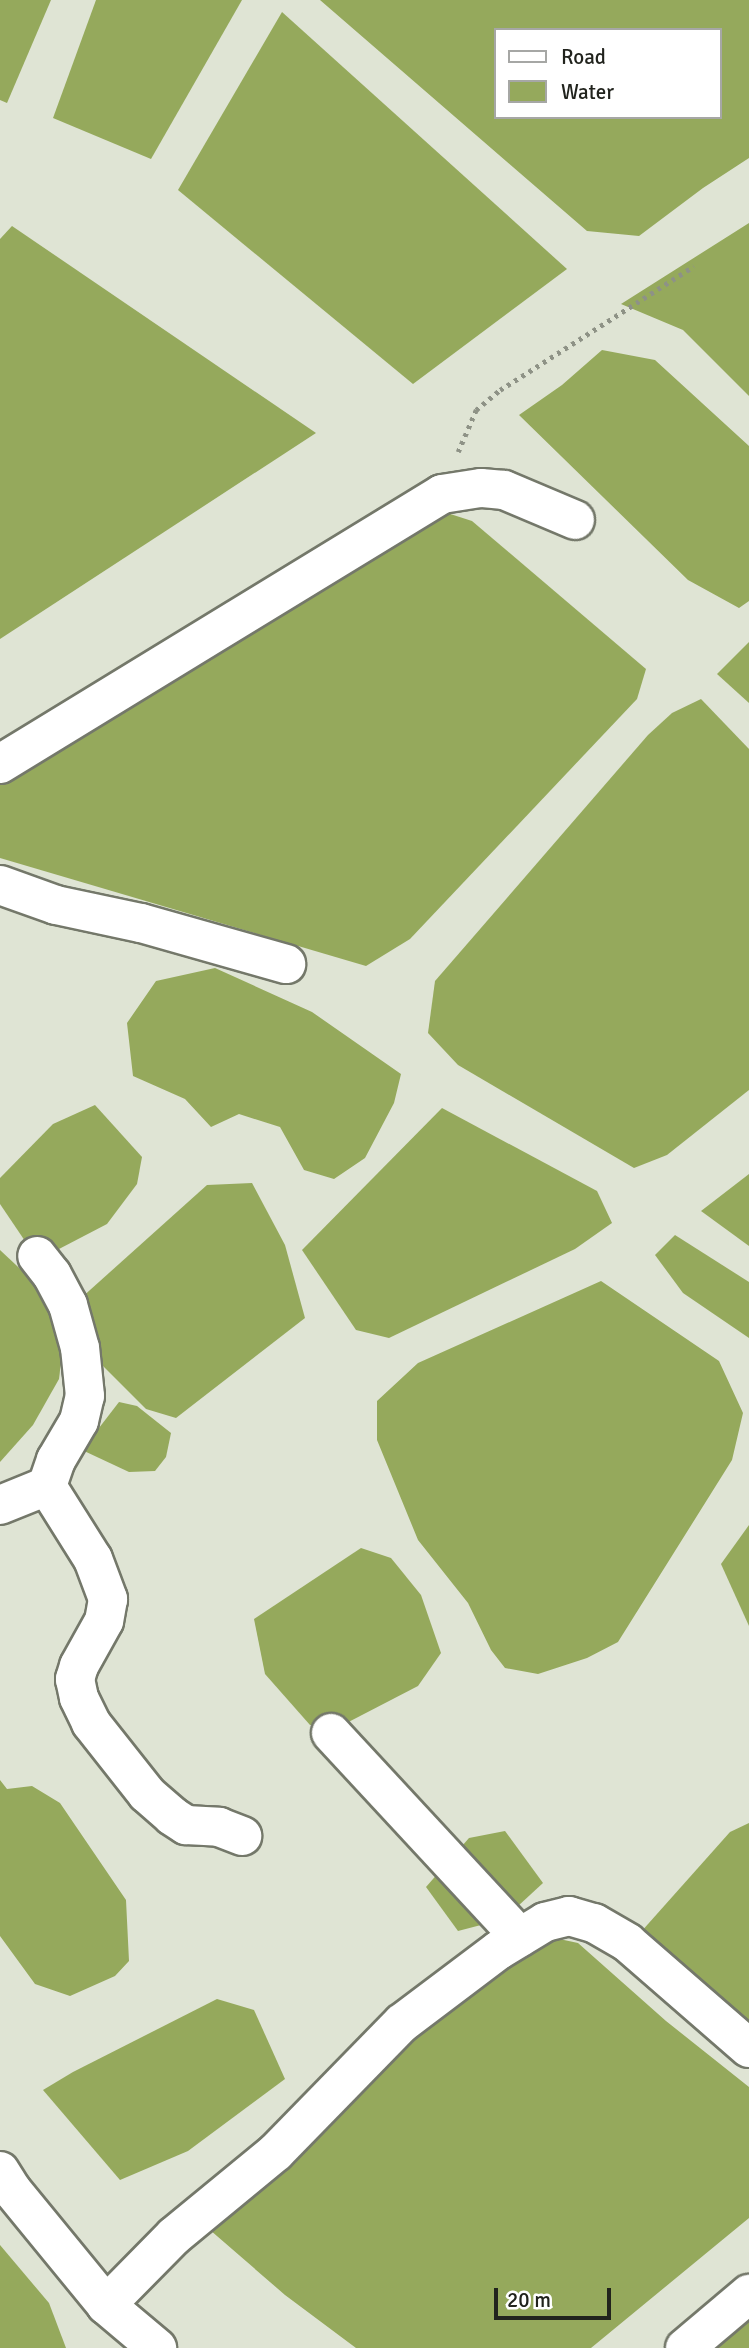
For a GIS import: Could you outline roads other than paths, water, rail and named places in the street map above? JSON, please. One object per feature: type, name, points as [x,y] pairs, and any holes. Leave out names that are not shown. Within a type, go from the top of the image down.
[{"type":"street","points":[[0,764],[442,494],[481,488],[504,490],[575,520]]},
{"type":"street","points":[[0,885],[55,905],[141,923],[286,964]]},
{"type":"street","points":[[0,1505],[47,1486],[56,1460],[79,1421],[85,1396],[80,1348],[68,1304],[52,1275],[37,1256]]},
{"type":"street","points":[[47,1486],[93,1559],[108,1599],[104,1621],[79,1666],[75,1679],[79,1698],[91,1723],[147,1794],[172,1816],[186,1825],[219,1827],[242,1836]]},
{"type":"street","points":[[331,1732],[520,1937]]},
{"type":"street","points":[[106,2305],[183,2228],[276,2152],[402,2023],[520,1937],[545,1922],[569,1916],[594,1923],[628,1943],[749,2048]]},
{"type":"street","points":[[0,2171],[12,2190],[106,2305],[151,2346]]},
{"type":"street","points":[[685,2348],[749,2294]]},
{"type":"water","points":[[0,0],[51,0],[7,103],[0,100]]},
{"type":"water","points":[[96,0],[242,0],[151,159],[53,118]]},
{"type":"water","points":[[320,0],[749,0],[749,158],[703,188],[639,236],[587,231]]},
{"type":"water","points":[[282,12],[567,269],[413,384],[178,190]]},
{"type":"water","points":[[749,223],[749,396],[683,330],[621,304]]},
{"type":"water","points":[[12,226],[316,433],[0,639],[0,239]]},
{"type":"water","points":[[602,350],[655,360],[749,446],[749,601],[739,608],[688,580],[519,415],[562,385]]},
{"type":"water","points":[[441,511],[472,521],[646,669],[637,699],[410,939],[366,966],[0,858],[0,779]]},
{"type":"water","points":[[749,642],[749,703],[717,674]]},
{"type":"water","points":[[701,699],[749,749],[749,1090],[667,1155],[634,1168],[458,1065],[428,1033],[435,981],[648,735],[672,713]]},
{"type":"water","points":[[215,968],[312,1012],[401,1074],[394,1103],[365,1158],[334,1179],[304,1170],[280,1127],[239,1114],[211,1127],[185,1099],[133,1076],[127,1023],[156,981]]},
{"type":"water","points":[[95,1105],[142,1157],[137,1184],[107,1224],[59,1249],[27,1244],[0,1204],[0,1178],[53,1124]]},
{"type":"water","points":[[442,1108],[597,1191],[612,1223],[575,1249],[389,1338],[356,1330],[302,1250]]},
{"type":"water","points":[[749,1174],[749,1246],[701,1211]]},
{"type":"water","points":[[252,1183],[285,1245],[305,1318],[176,1418],[146,1409],[86,1349],[80,1299],[207,1185]]},
{"type":"water","points":[[675,1235],[749,1282],[749,1338],[683,1293],[655,1255]]},
{"type":"water","points":[[0,1250],[32,1280],[65,1329],[59,1379],[33,1425],[0,1462]]},
{"type":"water","points":[[601,1281],[719,1361],[743,1413],[732,1460],[618,1642],[587,1658],[538,1674],[505,1668],[491,1650],[468,1603],[418,1540],[377,1440],[377,1401],[418,1363]]},
{"type":"water","points":[[119,1402],[137,1406],[171,1433],[166,1457],[155,1471],[129,1472],[82,1450]]},
{"type":"water","points":[[749,1525],[749,1626],[721,1564]]},
{"type":"water","points":[[361,1548],[391,1558],[421,1595],[441,1653],[418,1686],[335,1729],[310,1725],[265,1674],[254,1619]]},
{"type":"water","points":[[0,1780],[7,1789],[32,1786],[60,1803],[126,1900],[129,1961],[115,1976],[70,1996],[35,1984],[0,1936]]},
{"type":"water","points":[[749,1823],[749,2044],[632,1942],[730,1832]]},
{"type":"water","points":[[505,1831],[543,1883],[504,1919],[458,1931],[426,1887],[469,1838]]},
{"type":"water","points":[[550,1937],[578,1943],[666,2021],[749,2087],[749,2218],[591,2348],[356,2348],[285,2295],[210,2230],[324,2100]]},
{"type":"water","points":[[217,1999],[254,2010],[285,2079],[188,2151],[120,2180],[43,2090]]},
{"type":"water","points":[[0,2245],[49,2303],[66,2348],[0,2348]]},
{"type":"water","points":[[749,2319],[749,2348],[702,2348]]}]
